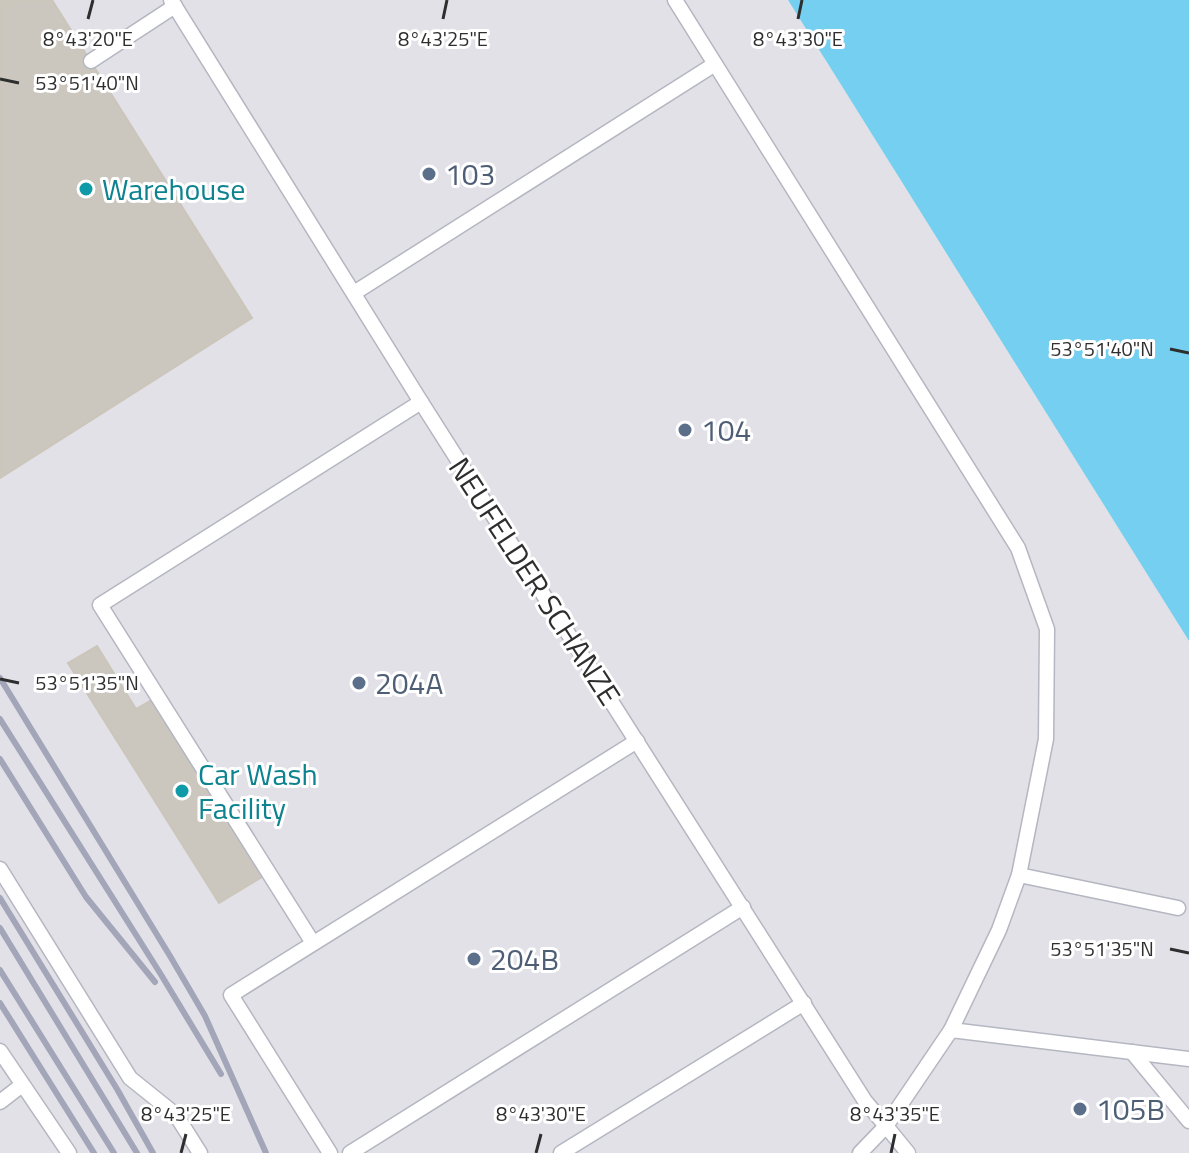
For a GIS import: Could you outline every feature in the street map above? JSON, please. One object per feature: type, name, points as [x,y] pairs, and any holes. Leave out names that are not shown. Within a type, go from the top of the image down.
[{"type":"lane","points":[[675,0],[1018,548],[1047,629],[1046,739],[1019,875],[999,930],[951,1030],[886,1126],[860,1153]]},
{"type":"lane","points":[[91,61],[173,3]]},
{"type":"lane","name":"NEUFELDER SCHANZE","points":[[173,3],[421,402],[865,1101],[908,1153]]},
{"type":"lane","points":[[354,293],[715,64]]},
{"type":"lane","points":[[313,943],[100,605],[421,402]]},
{"type":"lane","points":[[330,1153],[231,995],[637,741]]},
{"type":"lane","points":[[0,869],[130,1078],[176,1115],[200,1153]]},
{"type":"lane","points":[[1019,875],[1178,908]]},
{"type":"lane","points":[[350,1153],[743,907]]},
{"type":"lane","points":[[561,1153],[804,1003]]},
{"type":"lane","points":[[951,1030],[1189,1059]]},
{"type":"lane","points":[[0,1051],[69,1153]]},
{"type":"lane","points":[[1132,1052],[1189,1121]]},
{"type":"lane","points":[[0,1102],[22,1085]]},
{"type":"shaded area","points":[[0,0],[788,0],[1189,641],[1189,1153],[0,1153]]},
{"type":"water","points":[[788,0],[1189,0],[1189,641]]},
{"type":"building","name":"Warehouse","points":[[0,0],[52,0],[252,318],[0,478]]},
{"type":"building","name":"Car Wash Facility","points":[[97,646],[136,709],[155,698],[267,874],[219,903],[68,663]]},
{"type":"railway","points":[[0,678],[205,1016],[266,1153]]},
{"type":"railway","points":[[0,719],[221,1074]]},
{"type":"railway","points":[[0,759],[86,897],[155,982]]},
{"type":"railway","points":[[0,898],[153,1153]]},
{"type":"railway","points":[[0,928],[137,1153]]},
{"type":"railway","points":[[0,970],[114,1153]]},
{"type":"railway","points":[[0,1003],[94,1153]]},
{"type":"place","name":"103","points":[[429,174]]},
{"type":"place","name":"Warehouse","points":[[86,189]]},
{"type":"place","name":"104","points":[[685,430]]},
{"type":"place","name":"204A","points":[[359,683]]},
{"type":"place","name":"Car Wash Facility","points":[[182,791]]},
{"type":"place","name":"204B","points":[[474,959]]},
{"type":"place","name":"105B","points":[[1080,1109]]}]
